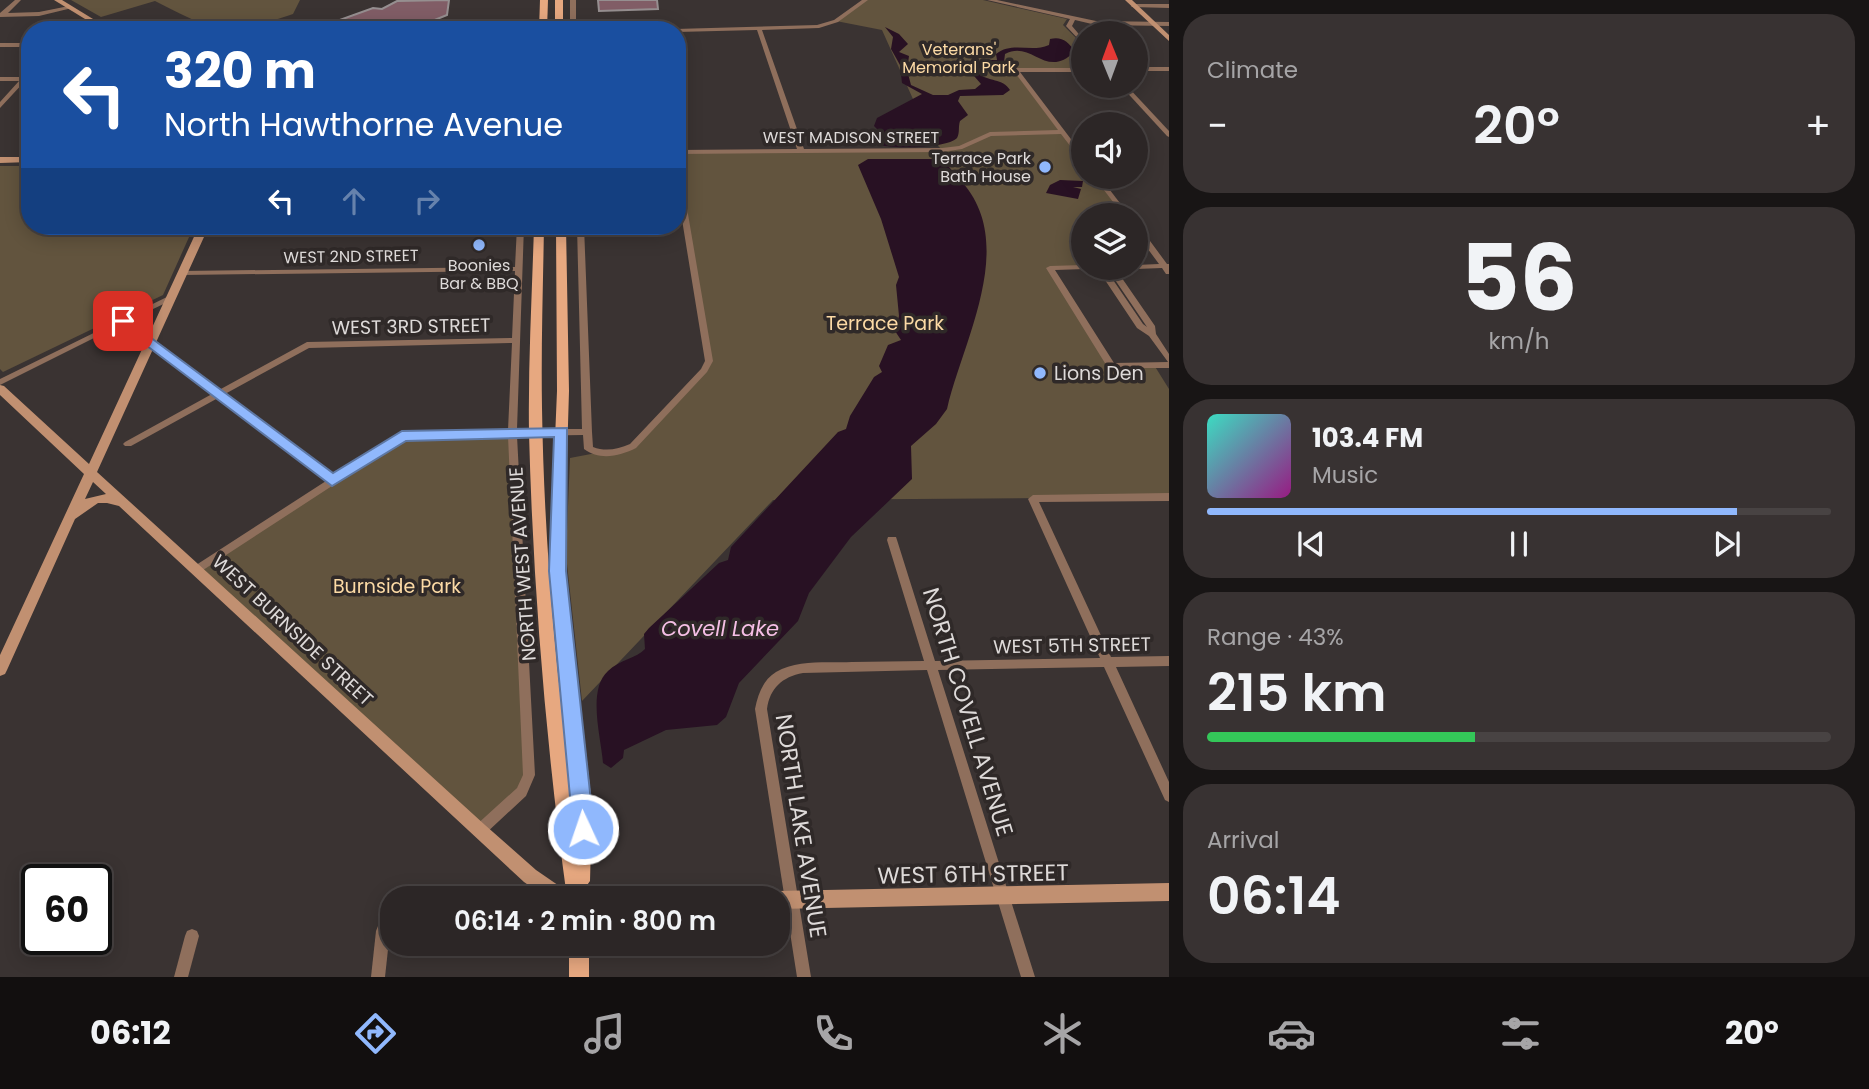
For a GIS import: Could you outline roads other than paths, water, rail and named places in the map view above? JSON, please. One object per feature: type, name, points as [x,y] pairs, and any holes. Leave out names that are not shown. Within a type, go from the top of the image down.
[{"type":"main road","points":[[558,21],[559,0]]},
{"type":"main road","points":[[544,4],[553,21]]},
{"type":"main road","name":"NORTH WEST AVENUE","points":[[539,235],[536,431],[546,615],[566,828],[576,886]]},
{"type":"main road","name":"NORTH WEST AVENUE","points":[[561,235],[562,431],[556,558],[583,804],[579,886]]},
{"type":"main road","points":[[579,956],[579,977]]},
{"type":"street","points":[[1,16],[18,0]]},
{"type":"street","points":[[57,0],[92,21]]},
{"type":"street","points":[[573,0],[573,21]]},
{"type":"street","points":[[686,30],[822,27],[836,21],[865,0]]},
{"type":"street","points":[[990,0],[1102,24],[1169,24]]},
{"type":"street","points":[[1128,0],[1169,39]]},
{"type":"street","points":[[1134,6],[1169,6]]},
{"type":"street","points":[[1,16],[42,14],[69,8]]},
{"type":"street","points":[[759,29],[801,151]]},
{"type":"street","points":[[0,45],[21,45]]},
{"type":"street","points":[[1148,69],[1169,69]]},
{"type":"street","points":[[1071,70],[1016,70],[1071,143]]},
{"type":"street","points":[[0,79],[21,79]]},
{"type":"street","points":[[0,106],[21,85]]},
{"type":"street","points":[[1135,98],[1169,135]]},
{"type":"street","name":"WEST MADISON STREET","points":[[686,152],[952,149],[990,134],[1063,132]]},
{"type":"street","points":[[0,160],[21,159]]},
{"type":"street","points":[[1106,189],[1117,203]]},
{"type":"street","points":[[580,235],[588,444],[593,452],[619,452],[633,446],[705,370],[709,361],[686,222]]},
{"type":"street","points":[[0,670],[200,235]]},
{"type":"street","name":"NORTH WEST AVENUE","points":[[479,831],[522,792],[529,775],[512,431],[521,235]]},
{"type":"street","points":[[1148,243],[1167,268]]},
{"type":"street","points":[[1071,267],[1050,268],[1111,366],[1169,365]]},
{"type":"street","points":[[1148,267],[1167,268]]},
{"type":"street","name":"WEST 2ND STREET","points":[[182,272],[519,269]]},
{"type":"street","points":[[1109,280],[1140,326],[1152,334],[1169,360]]},
{"type":"street","points":[[1119,280],[1151,326],[1152,334]]},
{"type":"street","points":[[0,382],[171,297]]},
{"type":"street","points":[[123,321],[332,481]]},
{"type":"street","name":"WEST 3RD STREET","points":[[219,394],[307,345],[517,341]]},
{"type":"street","name":"WEST BURNSIDE STREET","points":[[0,389],[479,831],[545,886]]},
{"type":"street","points":[[128,444],[219,394]]},
{"type":"street","points":[[197,570],[402,436],[512,431],[587,432]]},
{"type":"street","points":[[1169,497],[1033,499],[1169,796]]},
{"type":"street","points":[[63,533],[83,506],[93,500],[113,498],[124,503]]},
{"type":"street","name":"NORTH COVELL AVENUE","points":[[892,540],[1028,977]]},
{"type":"street","name":"WEST 5TH STREET","points":[[770,684],[785,672],[803,668],[1169,660]]},
{"type":"street","name":"NORTH LAKE AVENUE","points":[[770,684],[761,709],[782,886]]},
{"type":"street","name":"WEST 6TH STREET","points":[[790,900],[1169,892]]},
{"type":"street","name":"NORTH LAKE AVENUE","points":[[790,923],[804,977]]},
{"type":"street","points":[[181,977],[192,936]]},
{"type":"street","points":[[378,977],[380,956]]},
{"type":"water","points":[[885,27],[899,34],[908,44],[899,52],[909,56],[907,70],[911,85],[933,95],[948,95],[959,90],[975,89],[981,84],[968,69],[982,60],[997,60],[996,54],[1002,50],[1042,47],[1049,45],[1050,39],[1058,38],[1071,46],[1071,54],[1056,62],[1023,51],[1005,54],[1004,62],[980,67],[978,73],[1007,86],[1010,90],[1003,95],[960,96],[958,101],[968,115],[960,121],[957,138],[951,142],[927,146],[884,146],[869,140],[880,132],[874,126],[877,118],[922,94],[902,83],[900,65],[891,49],[893,37]]},
{"type":"water","name":"Covell Lake","points":[[868,159],[939,159],[962,182],[978,207],[986,234],[982,293],[947,409],[936,424],[911,446],[912,479],[851,537],[809,593],[798,621],[739,683],[726,717],[717,725],[666,730],[624,750],[623,758],[611,768],[603,763],[598,727],[598,690],[602,679],[612,667],[645,649],[644,634],[649,628],[719,563],[728,560],[731,547],[838,432],[846,429],[850,416],[874,377],[882,372],[879,366],[888,345],[901,340],[895,331],[899,316],[896,285],[899,277],[881,219],[858,165]]},
{"type":"water","points":[[1060,180],[1071,180],[1071,189],[1081,189],[1078,199],[1046,193],[1050,185]]},
{"type":"place","name":"Terrace Park Bath House","points":[[1045,167]]},
{"type":"place","name":"Boonies Bar & BBQ","points":[[479,245]]},
{"type":"place","name":"Lions Den","points":[[1040,373]]},
{"type":"park label","name":"Veterans' Memorial Park","points":[[959,58]]},
{"type":"park label","name":"Terrace Park","points":[[885,323]]},
{"type":"park label","name":"Burnside Park","points":[[397,586]]}]
